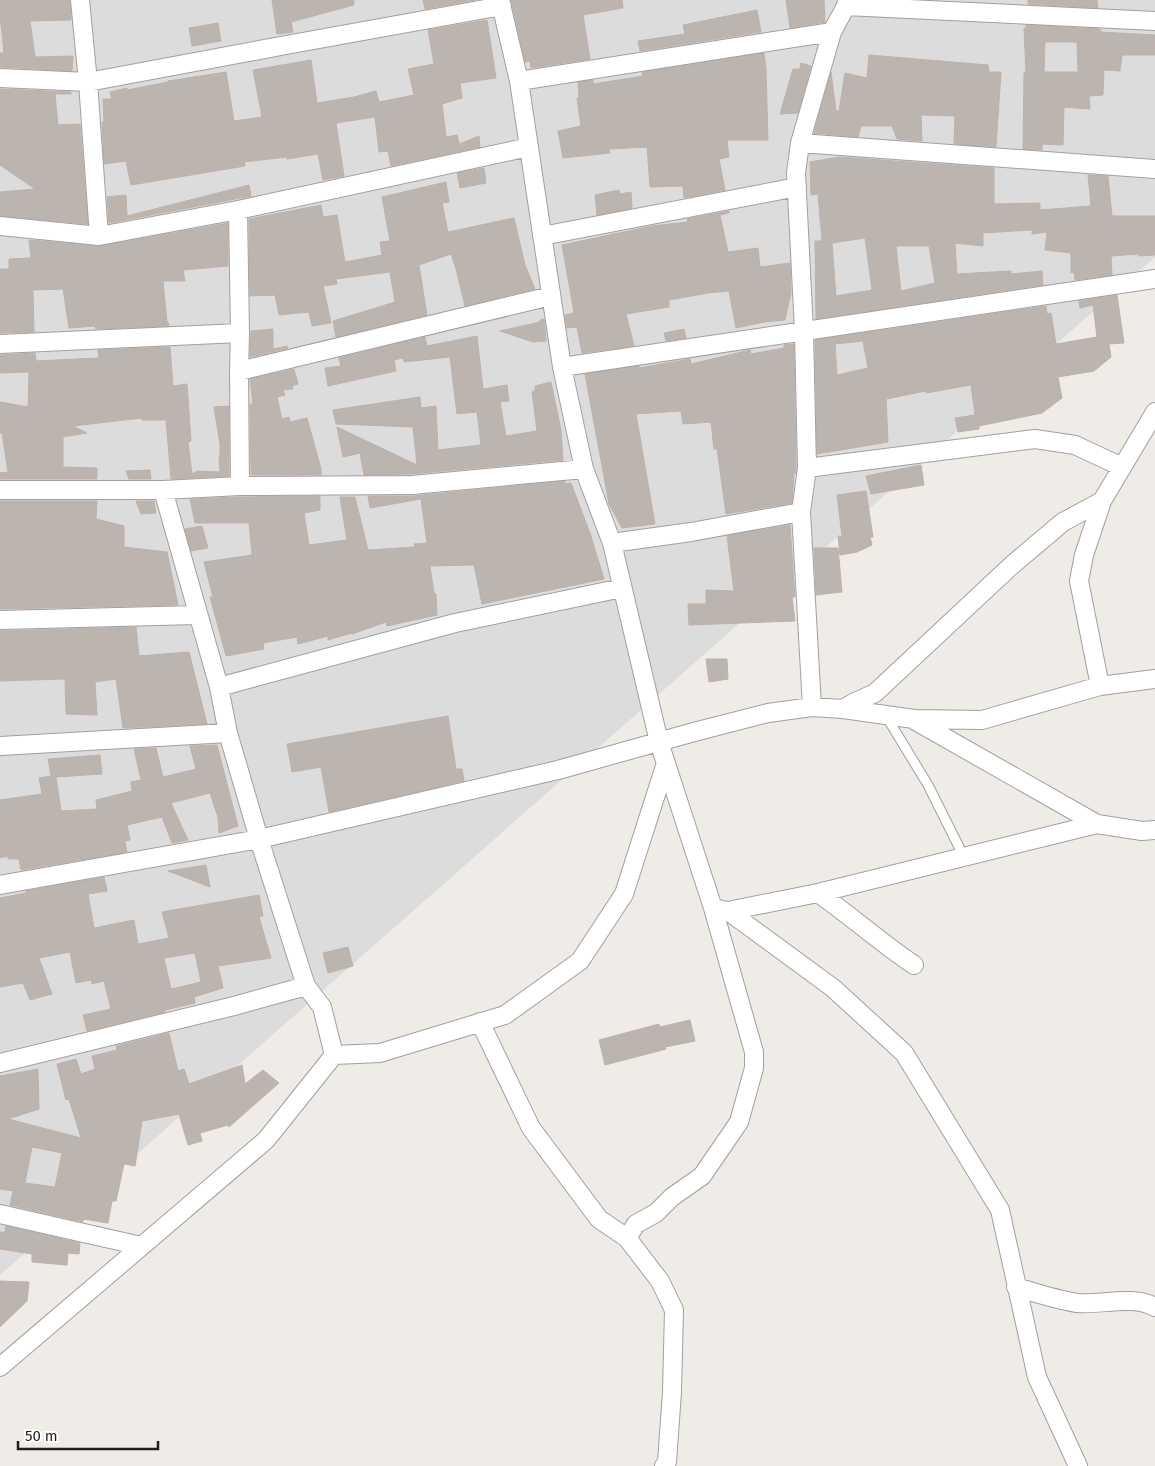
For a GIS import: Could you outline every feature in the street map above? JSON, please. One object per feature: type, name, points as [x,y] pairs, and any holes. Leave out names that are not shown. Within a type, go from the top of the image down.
[{"type":"street","points":[[80,0],[99,236]]},
{"type":"street","points":[[0,78],[88,82],[501,3],[519,81],[562,367],[584,469],[612,543],[659,742],[720,909],[754,1052],[754,1068],[739,1122],[702,1176],[672,1197],[656,1213],[636,1224],[627,1238]]},
{"type":"street","points":[[812,707],[801,512],[806,468],[804,331],[796,173],[800,143],[832,32],[846,3],[1155,21]]},
{"type":"street","points":[[519,81],[832,32]]},
{"type":"street","points":[[800,143],[1155,169]]},
{"type":"street","points":[[0,226],[99,236],[238,210],[529,147]]},
{"type":"street","points":[[542,236],[797,187]]},
{"type":"street","points":[[238,210],[240,486]]},
{"type":"street","points":[[562,367],[1155,278]]},
{"type":"street","points":[[239,371],[551,296]]},
{"type":"street","points":[[0,344],[240,334]]},
{"type":"street","points":[[1100,686],[1079,581],[1084,555],[1102,501],[1155,412]]},
{"type":"street","points":[[806,468],[1035,439],[1075,445],[1122,467]]},
{"type":"street","points":[[0,490],[162,490],[240,486],[412,485],[584,469]]},
{"type":"street","points":[[162,490],[219,687],[228,733],[259,838],[306,986],[322,1008],[334,1055]]},
{"type":"street","points":[[843,709],[875,693],[1005,572],[1063,522],[1102,501]]},
{"type":"street","points":[[612,543],[691,532],[801,512]]},
{"type":"street","points":[[219,687],[455,623],[622,588]]},
{"type":"street","points":[[0,620],[198,615]]},
{"type":"street","points":[[0,885],[259,838],[558,770],[768,713],[812,707],[843,709],[914,720],[982,720],[1100,686],[1155,679]]},
{"type":"street","points":[[914,720],[1097,824],[1142,831],[1155,830]]},
{"type":"street","points":[[0,746],[228,733]]},
{"type":"street","points":[[0,1367],[266,1140],[334,1055],[380,1053],[505,1015],[580,961],[624,894],[666,763]]},
{"type":"street","points":[[720,909],[818,893],[1097,824]]},
{"type":"street","points":[[818,893],[858,922],[886,946],[914,965]]},
{"type":"street","points":[[720,909],[833,988],[904,1053],[1000,1210],[1037,1376],[1078,1466]]},
{"type":"street","points":[[0,1063],[234,1006],[306,986]]},
{"type":"street","points":[[480,1022],[532,1128],[599,1219],[627,1238],[660,1281],[674,1310],[672,1392],[667,1462],[664,1466]]},
{"type":"street","points":[[0,1214],[141,1246]]},
{"type":"street","points":[[1016,1287],[1078,1303],[1117,1301],[1150,1304],[1155,1307]]},
{"type":"lane","points":[[886,716],[928,785],[964,857]]},
{"type":"shaded area","points":[[0,0],[1155,0],[1155,257],[0,1275]]},
{"type":"building","points":[[0,0],[70,0],[71,20],[30,21],[35,57],[73,56],[72,71],[0,67],[0,53],[4,53],[0,24]]},
{"type":"building","points":[[272,0],[354,0],[354,5],[291,22],[293,32],[277,34]]},
{"type":"building","points":[[423,0],[475,0],[425,9]]},
{"type":"building","points":[[511,0],[622,0],[623,8],[583,15],[590,59],[531,68],[530,61],[525,62]]},
{"type":"building","points":[[786,0],[824,0],[825,22],[790,28]]},
{"type":"building","points":[[1028,0],[1097,0],[1098,8],[1028,4]]},
{"type":"building","points":[[757,10],[761,32],[640,51],[638,41],[685,34],[683,25]]},
{"type":"building","points":[[487,20],[496,78],[460,83],[462,98],[442,104],[446,137],[457,135],[459,144],[479,136],[480,147],[391,166],[388,151],[379,152],[375,117],[336,123],[344,176],[323,180],[318,154],[287,159],[287,157],[244,162],[245,166],[131,185],[126,161],[104,164],[103,99],[112,99],[110,92],[226,72],[234,121],[262,117],[253,70],[311,60],[317,103],[376,91],[379,102],[414,95],[408,69],[434,64],[428,30]]},
{"type":"building","points":[[218,23],[221,41],[192,46],[189,28]]},
{"type":"building","points":[[1026,25],[1100,29],[1101,32],[1155,35],[1155,55],[1122,55],[1120,71],[1104,70],[1103,95],[1089,96],[1090,109],[1064,107],[1063,145],[1042,144],[1042,150],[1023,149],[1024,73],[1026,73],[1024,28],[1026,28]],"holes":[[[1045,42],[1077,42],[1078,72],[1044,72]]]},
{"type":"building","points":[[764,53],[768,140],[727,140],[729,157],[719,159],[725,190],[684,198],[683,186],[650,187],[647,147],[609,149],[610,153],[563,158],[558,131],[581,126],[577,98],[579,98],[578,82],[593,80],[593,84],[643,76],[642,72]]},
{"type":"building","points":[[869,55],[988,65],[989,72],[1001,72],[996,147],[954,144],[955,116],[921,115],[922,141],[897,139],[892,126],[861,126],[858,137],[814,133],[831,72],[836,111],[839,111],[845,73],[867,78]]},
{"type":"building","points":[[801,63],[811,66],[798,113],[780,114],[793,69],[800,69]]},
{"type":"building","points":[[0,89],[71,92],[71,94],[55,94],[58,125],[80,124],[88,224],[0,216],[0,192],[35,189],[0,165]]},
{"type":"building","points":[[839,157],[994,168],[994,204],[1040,203],[1040,210],[1091,206],[1088,175],[1108,176],[1112,216],[1155,216],[1155,255],[1111,256],[1112,275],[1075,280],[1074,272],[1071,273],[1071,253],[1045,250],[1047,232],[1032,234],[1032,230],[983,233],[983,246],[955,243],[957,274],[1011,271],[1011,274],[1042,271],[1043,285],[816,319],[815,241],[822,241],[818,194],[811,195],[810,162]],"holes":[[[865,238],[872,290],[836,296],[832,243]],[[896,246],[929,246],[935,283],[901,291]]]},
{"type":"building","points":[[484,168],[486,183],[460,188],[457,173]]},
{"type":"building","points":[[446,182],[449,202],[442,203],[448,232],[514,218],[525,265],[535,289],[465,306],[451,254],[419,265],[427,315],[336,337],[333,321],[395,302],[390,272],[336,279],[337,284],[323,286],[331,323],[312,326],[309,312],[279,315],[275,295],[250,296],[249,219],[321,205],[323,217],[337,215],[345,262],[382,255],[380,242],[390,241],[382,197]]},
{"type":"building","points":[[249,185],[251,196],[109,223],[107,197],[126,195],[127,216]]},
{"type":"building","points":[[619,190],[620,194],[631,192],[632,208],[597,215],[595,195]]},
{"type":"building","points":[[729,211],[729,213],[720,215],[728,252],[758,248],[760,267],[790,263],[791,293],[785,320],[736,328],[729,291],[708,293],[669,300],[669,307],[626,314],[634,346],[582,353],[577,327],[567,328],[565,315],[574,313],[562,245],[652,226],[688,222],[687,219]]},
{"type":"building","points":[[228,223],[228,266],[183,270],[185,281],[163,281],[169,326],[96,329],[95,326],[69,328],[63,289],[33,290],[34,332],[0,333],[0,269],[9,269],[9,259],[31,258],[29,240],[101,246]]},
{"type":"building","points":[[1117,295],[1124,343],[1109,344],[1111,357],[1094,371],[1058,377],[1062,398],[1042,413],[979,426],[979,429],[958,432],[955,418],[975,415],[971,385],[926,393],[926,391],[886,399],[888,442],[817,454],[815,340],[1046,306],[1047,314],[1051,313],[1056,344],[1097,337],[1093,305],[1080,308],[1079,301]],"holes":[[[863,341],[868,368],[837,375],[835,344]]]},
{"type":"building","points":[[544,319],[546,341],[533,342],[500,331],[540,322],[540,320]]},
{"type":"building","points":[[273,329],[273,349],[287,346],[288,348],[250,357],[251,331]]},
{"type":"building","points":[[684,329],[686,338],[666,341],[664,333]]},
{"type":"building","points":[[477,336],[483,389],[507,385],[509,401],[500,402],[506,436],[537,431],[532,392],[535,391],[535,386],[551,382],[561,430],[563,460],[411,474],[364,475],[360,453],[343,457],[337,427],[417,465],[413,427],[336,424],[333,410],[420,397],[421,408],[436,406],[438,450],[481,445],[477,412],[457,414],[450,357],[404,362],[403,358],[394,360],[396,371],[328,386],[325,368],[341,366],[339,358],[425,337],[427,346]]},
{"type":"building","points":[[794,344],[796,473],[794,473],[792,503],[726,514],[717,449],[714,449],[711,422],[683,424],[681,411],[636,414],[655,524],[622,528],[609,504],[585,374],[639,366],[639,368],[690,359],[691,364],[750,350],[751,354],[784,348],[784,345]]},
{"type":"building","points":[[170,347],[173,386],[187,384],[191,441],[188,442],[192,474],[197,471],[220,472],[220,445],[214,407],[229,406],[229,476],[171,479],[166,420],[142,420],[142,418],[73,426],[87,433],[63,437],[63,467],[97,468],[97,479],[0,479],[0,473],[8,472],[2,433],[0,433],[0,402],[28,407],[29,372],[0,373],[0,355],[35,353],[36,361],[99,358],[98,350]]},
{"type":"building","points":[[294,369],[298,384],[292,386],[293,389],[283,390],[285,395],[277,397],[282,419],[289,417],[290,422],[307,418],[321,475],[251,475],[250,404],[253,404],[250,379]]},
{"type":"building","points":[[921,465],[924,485],[871,494],[866,476]]},
{"type":"building","points":[[150,470],[151,479],[129,479],[126,471]]},
{"type":"building","points":[[565,481],[565,484],[571,483],[590,533],[604,579],[482,604],[474,565],[430,566],[434,593],[436,594],[437,615],[387,626],[386,622],[328,640],[328,636],[298,644],[297,637],[263,643],[264,649],[226,656],[210,597],[213,597],[204,562],[252,555],[249,523],[195,523],[190,499],[320,496],[320,510],[304,513],[309,545],[347,540],[340,497],[355,497],[368,550],[415,547],[414,544],[427,543],[421,499],[370,508],[368,496],[413,496]]},
{"type":"building","points":[[866,491],[873,537],[870,537],[872,545],[857,552],[840,555],[838,536],[842,536],[837,495]]},
{"type":"building","points":[[0,501],[97,501],[96,519],[124,526],[124,547],[167,552],[178,605],[0,609]]},
{"type":"building","points":[[136,501],[154,501],[156,513],[141,514]]},
{"type":"building","points":[[790,525],[795,597],[792,597],[795,621],[689,625],[688,604],[706,604],[706,590],[734,591],[727,536]]},
{"type":"building","points":[[202,526],[208,548],[191,551],[185,529]]},
{"type":"building","points":[[814,548],[838,548],[842,592],[816,595]]},
{"type":"building","points":[[136,627],[139,656],[189,652],[207,724],[123,728],[116,679],[95,682],[97,715],[66,714],[65,679],[0,681],[0,631]]},
{"type":"building","points":[[706,659],[727,659],[728,679],[709,682]]},
{"type":"building","points":[[448,716],[456,769],[462,769],[464,781],[329,812],[321,767],[292,772],[287,744]]},
{"type":"building","points":[[217,745],[238,826],[219,833],[218,817],[210,793],[171,803],[188,840],[172,843],[162,817],[127,825],[130,840],[125,841],[127,852],[21,870],[19,859],[8,859],[8,856],[0,858],[0,800],[42,794],[39,778],[51,776],[48,759],[100,755],[102,774],[56,777],[61,811],[97,809],[96,800],[132,791],[131,782],[141,780],[134,749],[156,748],[163,777],[196,769],[190,746]]},
{"type":"building","points":[[206,865],[210,887],[168,871]]},
{"type":"building","points":[[104,877],[107,891],[88,894],[94,928],[134,920],[138,944],[169,938],[162,912],[259,895],[263,916],[259,917],[271,958],[218,966],[223,988],[194,997],[195,1003],[87,1031],[83,1015],[111,1009],[104,981],[92,984],[91,980],[76,983],[70,952],[39,958],[52,994],[30,1000],[23,983],[0,987],[0,898],[26,893],[26,891]],"holes":[[[195,953],[201,982],[171,989],[164,958]]]},
{"type":"building","points":[[348,947],[353,966],[328,973],[323,953]]},
{"type":"building","points":[[690,1020],[695,1041],[665,1047],[666,1049],[605,1065],[599,1040],[659,1024],[660,1027]]},
{"type":"building","points":[[169,1033],[178,1071],[184,1069],[189,1084],[242,1065],[245,1084],[263,1070],[279,1083],[229,1127],[228,1125],[200,1133],[202,1141],[188,1145],[179,1114],[142,1121],[135,1166],[124,1164],[116,1201],[112,1201],[108,1223],[83,1219],[83,1222],[10,1205],[13,1191],[0,1189],[0,1076],[38,1069],[39,1109],[8,1119],[81,1138],[69,1099],[66,1100],[57,1064],[76,1059],[81,1074],[95,1069],[92,1056],[117,1050],[116,1046]],"holes":[[[32,1147],[62,1153],[55,1187],[25,1183]]]},
{"type":"building","points":[[6,1226],[80,1243],[79,1254],[68,1253],[67,1265],[32,1262],[32,1254],[0,1249],[0,1232],[5,1232]]},
{"type":"building","points":[[0,1281],[29,1282],[27,1301],[0,1327]]}]
